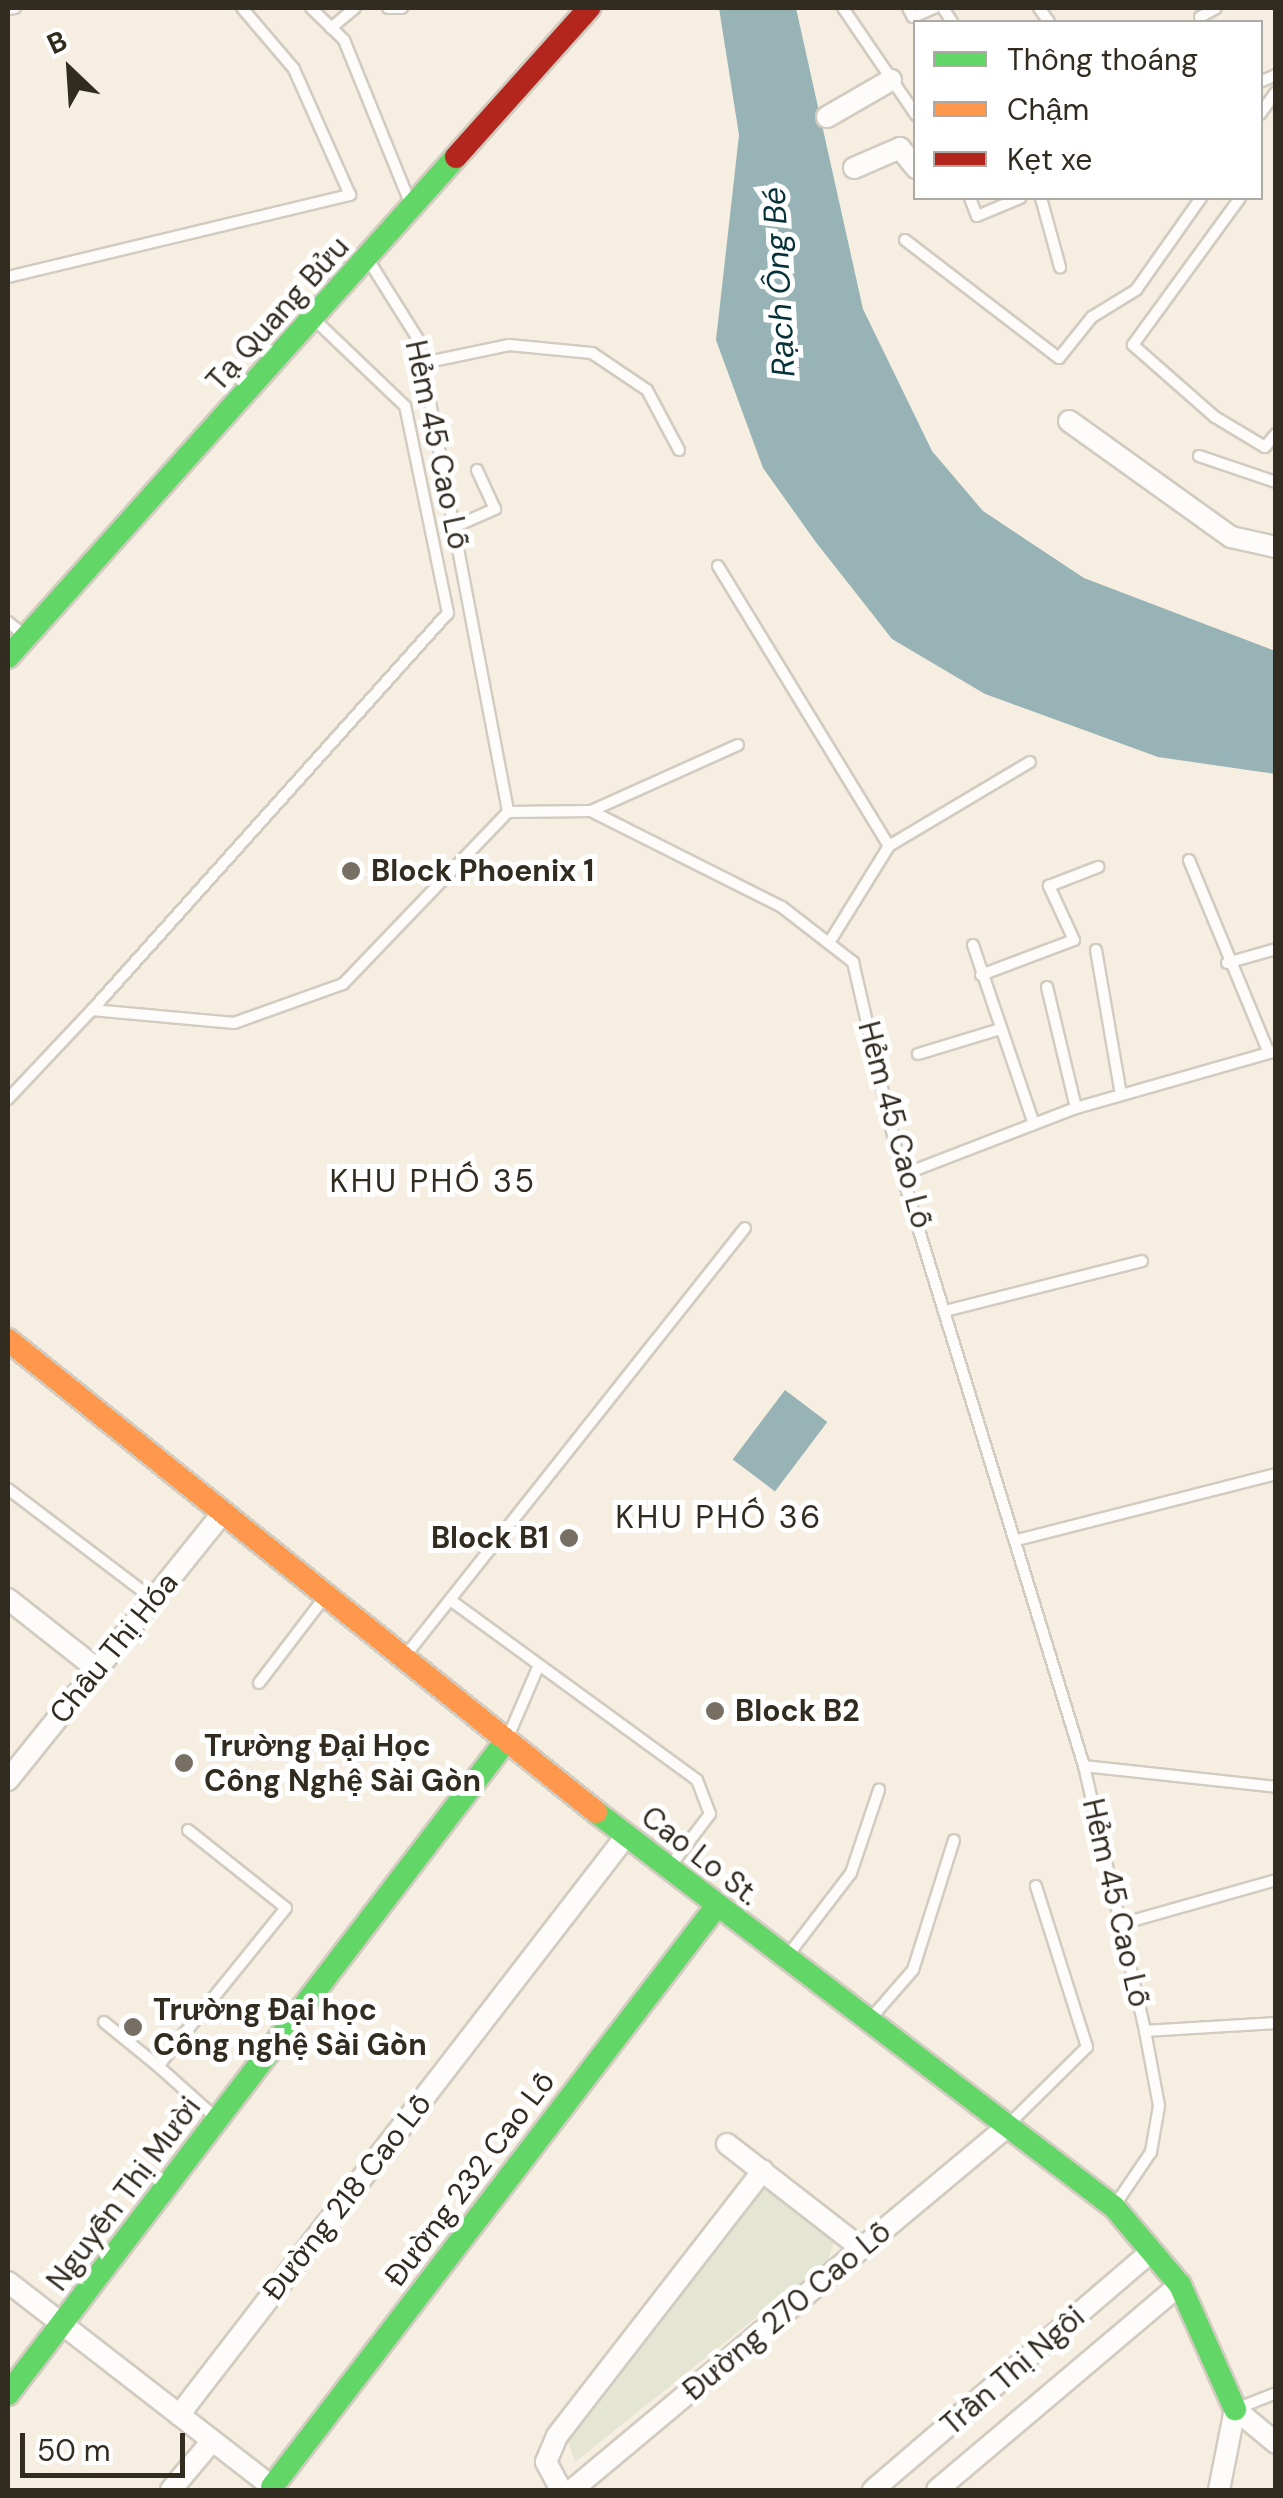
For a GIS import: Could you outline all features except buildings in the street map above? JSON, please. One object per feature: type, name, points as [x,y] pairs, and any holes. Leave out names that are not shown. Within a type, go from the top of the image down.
[{"type":"street","name":"Tạ Quang Bửu","points":[[8,657],[17,629],[314,320],[589,8]]},
{"type":"street","points":[[827,117],[891,80]]},
{"type":"street","points":[[854,168],[900,148],[913,164]]},
{"type":"street","points":[[1069,421],[1230,537],[1276,546]]},
{"type":"street","name":"Cao Lo St.","points":[[8,1340],[220,1515],[716,1908],[1002,2131],[1114,2208],[1180,2284],[1235,2409]]},
{"type":"street","name":"Châu Thị Hóa","points":[[8,1780],[220,1515]]},
{"type":"street","points":[[8,1599],[97,1669]]},
{"type":"street","name":"Nguyễn Thị Mười","points":[[8,2394],[506,1742]]},
{"type":"street","name":"Đường 218 Cao Lỗ","points":[[179,2415],[626,1836]]},
{"type":"street","name":"Đường 232 Cao Lỗ","points":[[274,2489],[716,1908]]},
{"type":"street","name":"Đường 270 Cao Lỗ","points":[[572,2490],[1002,2131]]},
{"type":"street","points":[[727,2144],[861,2248]]},
{"type":"street","points":[[561,2490],[546,2462],[557,2436],[763,2170]]},
{"type":"street","name":"Trần Thị Ngôi","points":[[873,2490],[1152,2252]]},
{"type":"street","points":[[8,2282],[274,2489]]},
{"type":"street","name":"Trần Thị Ngôi","points":[[936,2490],[1180,2284]]},
{"type":"street","points":[[1218,2490],[1235,2409],[1276,2443]]},
{"type":"street","points":[[171,2490],[212,2441]]},
{"type":"lane","points":[[8,277],[350,195],[294,69],[242,8]]},
{"type":"lane","points":[[312,8],[332,28],[413,211]]},
{"type":"lane","points":[[332,28],[355,8]]},
{"type":"lane","points":[[388,8],[402,8]]},
{"type":"lane","points":[[843,8],[913,111]]},
{"type":"lane","points":[[908,8],[913,17],[934,8]]},
{"type":"lane","points":[[1199,16],[1216,8]]},
{"type":"lane","points":[[971,200],[978,216],[1015,200]]},
{"type":"lane","points":[[1041,200],[1060,267]]},
{"type":"lane","points":[[905,240],[1059,358],[1092,317],[1136,290],[1198,200]]},
{"type":"lane","points":[[1239,200],[1133,345],[1215,417],[1265,446],[1275,435]]},
{"type":"lane","name":"Hẻm 45 Cao Lỗ","points":[[368,260],[395,292],[423,362],[508,812]]},
{"type":"lane","points":[[8,1099],[448,613],[406,406],[314,320]]},
{"type":"lane","points":[[423,362],[509,346],[592,353],[647,390],[679,450]]},
{"type":"lane","points":[[1199,456],[1276,482]]},
{"type":"lane","points":[[454,527],[495,509],[477,470]]},
{"type":"lane","points":[[718,566],[890,846]]},
{"type":"lane","points":[[92,1010],[234,1023],[343,984],[508,812],[591,811],[738,745]]},
{"type":"lane","points":[[591,811],[832,938],[890,846],[1030,762]]},
{"type":"lane","points":[[902,1175],[1076,1108],[1272,1052],[1226,962],[1189,860]]},
{"type":"lane","points":[[981,975],[1074,940],[1049,886],[1098,867]]},
{"type":"lane","name":"Hẻm 45 Cao Lỗ","points":[[832,938],[853,962],[902,1175],[1021,1539],[1084,1766],[1145,2031],[1160,2106],[1151,2152],[1114,2208]]},
{"type":"lane","points":[[973,945],[996,1030],[1034,1124]]},
{"type":"lane","points":[[1226,962],[1276,949]]},
{"type":"lane","points":[[1096,950],[1121,1095]]},
{"type":"lane","points":[[1047,988],[1076,1108]]},
{"type":"lane","points":[[918,1054],[996,1030]]},
{"type":"lane","points":[[402,1659],[453,1602],[745,1228]]},
{"type":"lane","points":[[949,1310],[1142,1261]]},
{"type":"lane","points":[[1021,1539],[1276,1474]]},
{"type":"lane","points":[[8,1489],[154,1599]]},
{"type":"lane","points":[[259,1683],[324,1597]]},
{"type":"lane","points":[[453,1602],[708,1796],[710,1814],[668,1869]]},
{"type":"lane","points":[[506,1742],[539,1665]]},
{"type":"lane","points":[[1084,1766],[1276,1787]]},
{"type":"lane","points":[[784,1960],[851,1873],[879,1790]]},
{"type":"lane","points":[[158,2066],[286,1908],[188,1830]]},
{"type":"lane","points":[[866,2024],[913,1970],[954,1840]]},
{"type":"lane","points":[[1121,1924],[1276,1880]]},
{"type":"lane","points":[[1002,2131],[1087,2047],[1036,1886]]},
{"type":"lane","points":[[104,2022],[218,2120]]},
{"type":"lane","points":[[1145,2031],[1276,2023]]},
{"type":"lane","points":[[1235,2409],[1276,2393]]},
{"type":"green space","points":[[763,2181],[836,2237],[828,2260],[575,2462],[568,2441]]},
{"type":"water","name":"Rạch Ông Bé","points":[[719,8],[796,8],[863,309],[932,451],[983,511],[1084,578],[1275,651],[1275,774],[1158,757],[985,694],[892,639],[815,541],[763,468],[716,340],[739,135]]},
{"type":"water","points":[[785,1390],[827,1422],[775,1491],[733,1459]]},
{"type":"traffic: fast","points":[[8,657],[456,157]]},
{"type":"traffic: fast","points":[[8,2394],[505,1742]]},
{"type":"traffic: fast","points":[[596,1812],[1114,2207],[1180,2285],[1235,2409]]},
{"type":"traffic: fast","points":[[272,2487],[716,1907]]},
{"type":"traffic: slow","points":[[8,1340],[596,1812]]},
{"type":"traffic: jam","points":[[456,157],[589,8]]},
{"type":"place","name":"Block Phoenix 1","points":[[351,871]]},
{"type":"place","name":"Block B1","points":[[569,1538]]},
{"type":"place","name":"Block B2","points":[[715,1711]]},
{"type":"place","name":"Trường Đại Học Công Nghệ Sài Gòn","points":[[184,1763]]},
{"type":"place","name":"Trường Đại học Công nghệ Sài Gòn","points":[[133,2027]]},
{"type":"district","name":"KHU PHỐ 35","points":[[433,1181]]},
{"type":"district","name":"KHU PHỐ 36","points":[[719,1517]]}]
